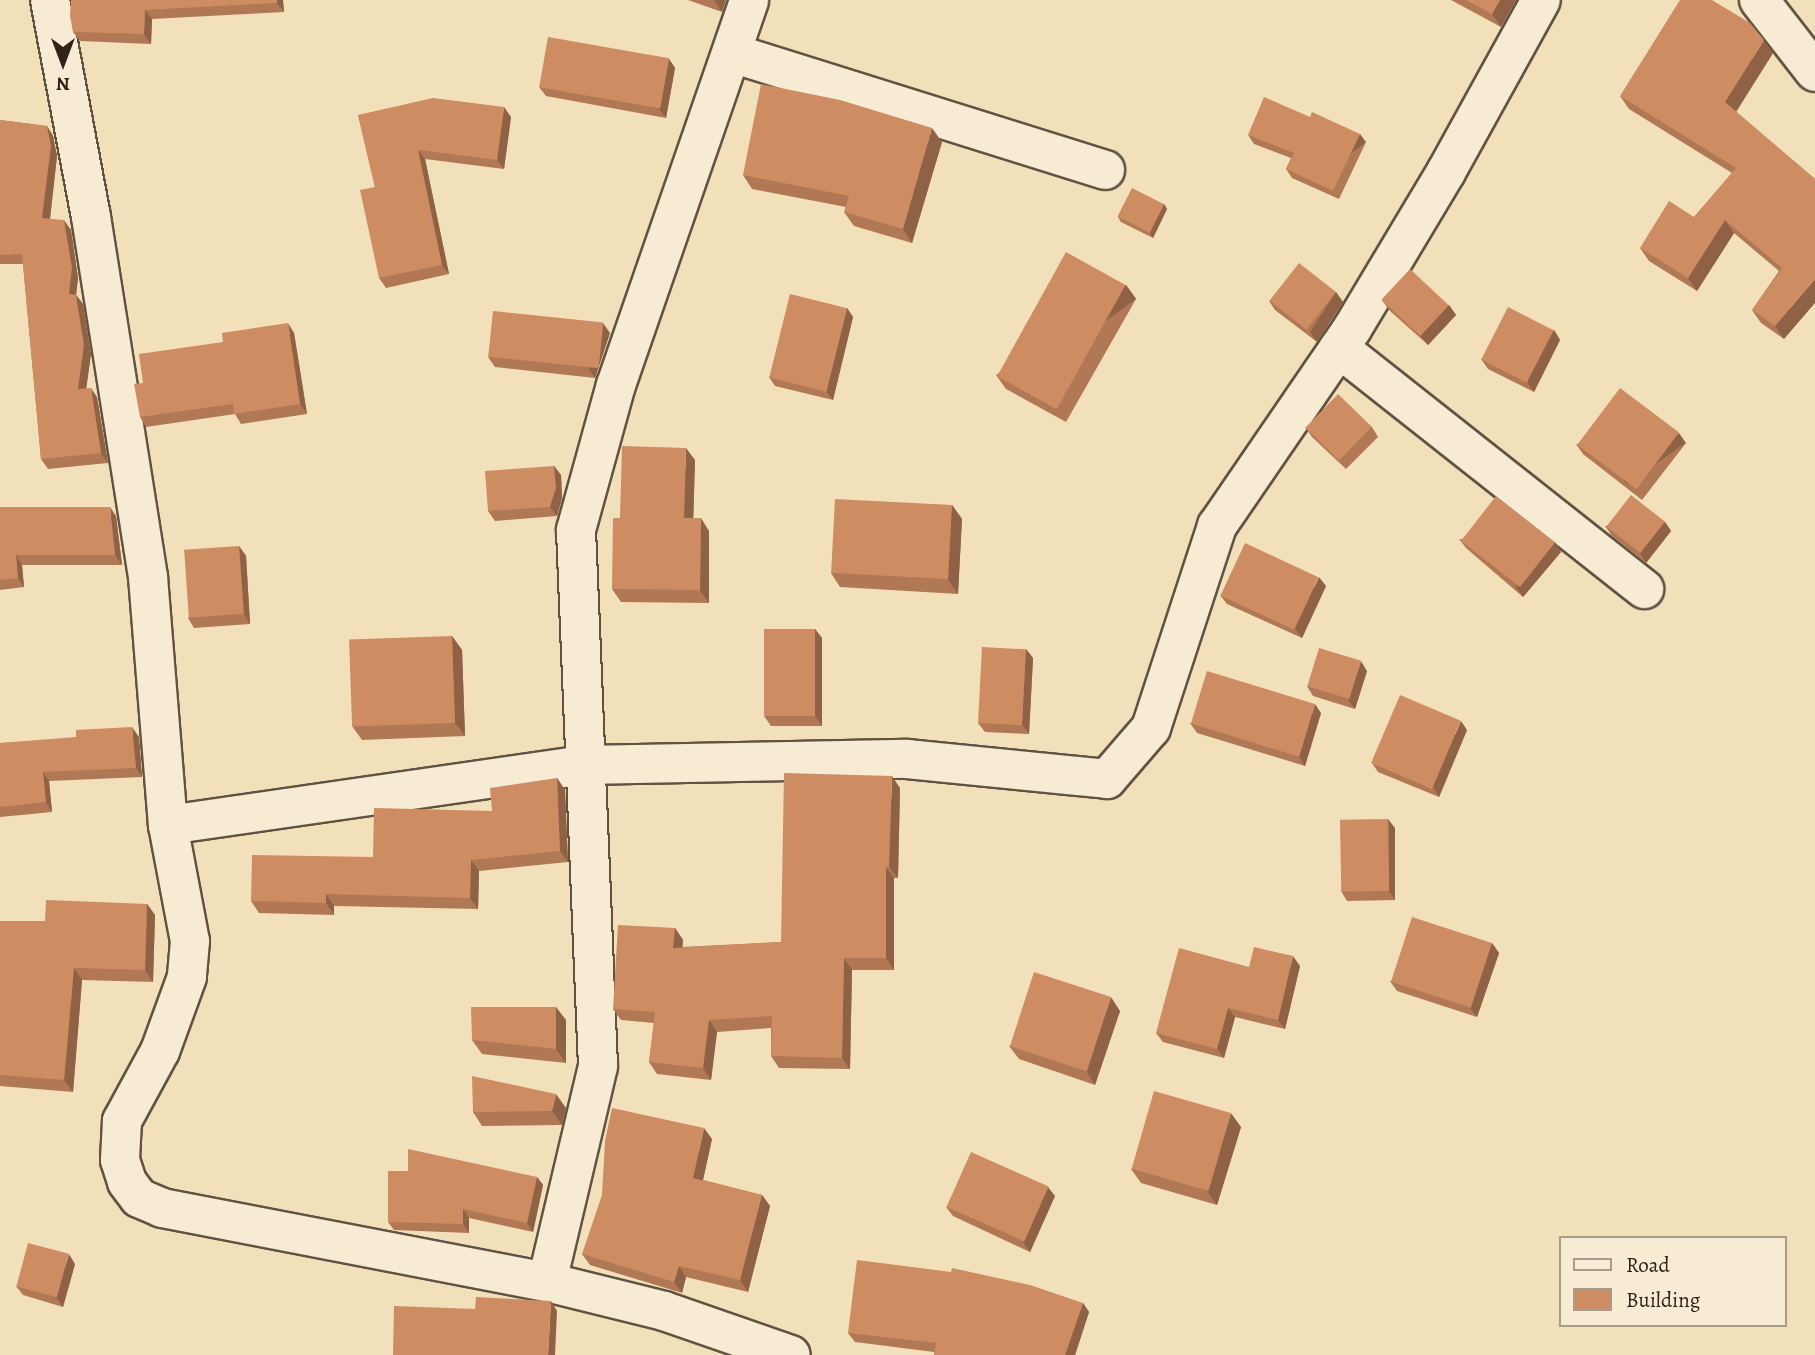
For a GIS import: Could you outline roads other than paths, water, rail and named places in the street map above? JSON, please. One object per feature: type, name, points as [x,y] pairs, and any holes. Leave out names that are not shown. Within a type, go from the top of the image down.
[{"type":"street","points":[[50,0],[92,217],[148,577],[168,825],[190,942],[187,977],[160,1051],[122,1121],[120,1160],[127,1182],[139,1198],[162,1208],[547,1282],[664,1311],[791,1355]]},
{"type":"street","points":[[547,1282],[598,1066],[576,530],[616,385],[749,0]]},
{"type":"street","points":[[168,825],[584,765],[907,758],[1107,779],[1151,728],[1217,526],[1339,348],[1446,172],[1541,0]]},
{"type":"street","points":[[1777,9],[1815,72]]},
{"type":"street","points":[[732,53],[1105,170]]},
{"type":"street","points":[[1339,348],[1644,589]]}]
